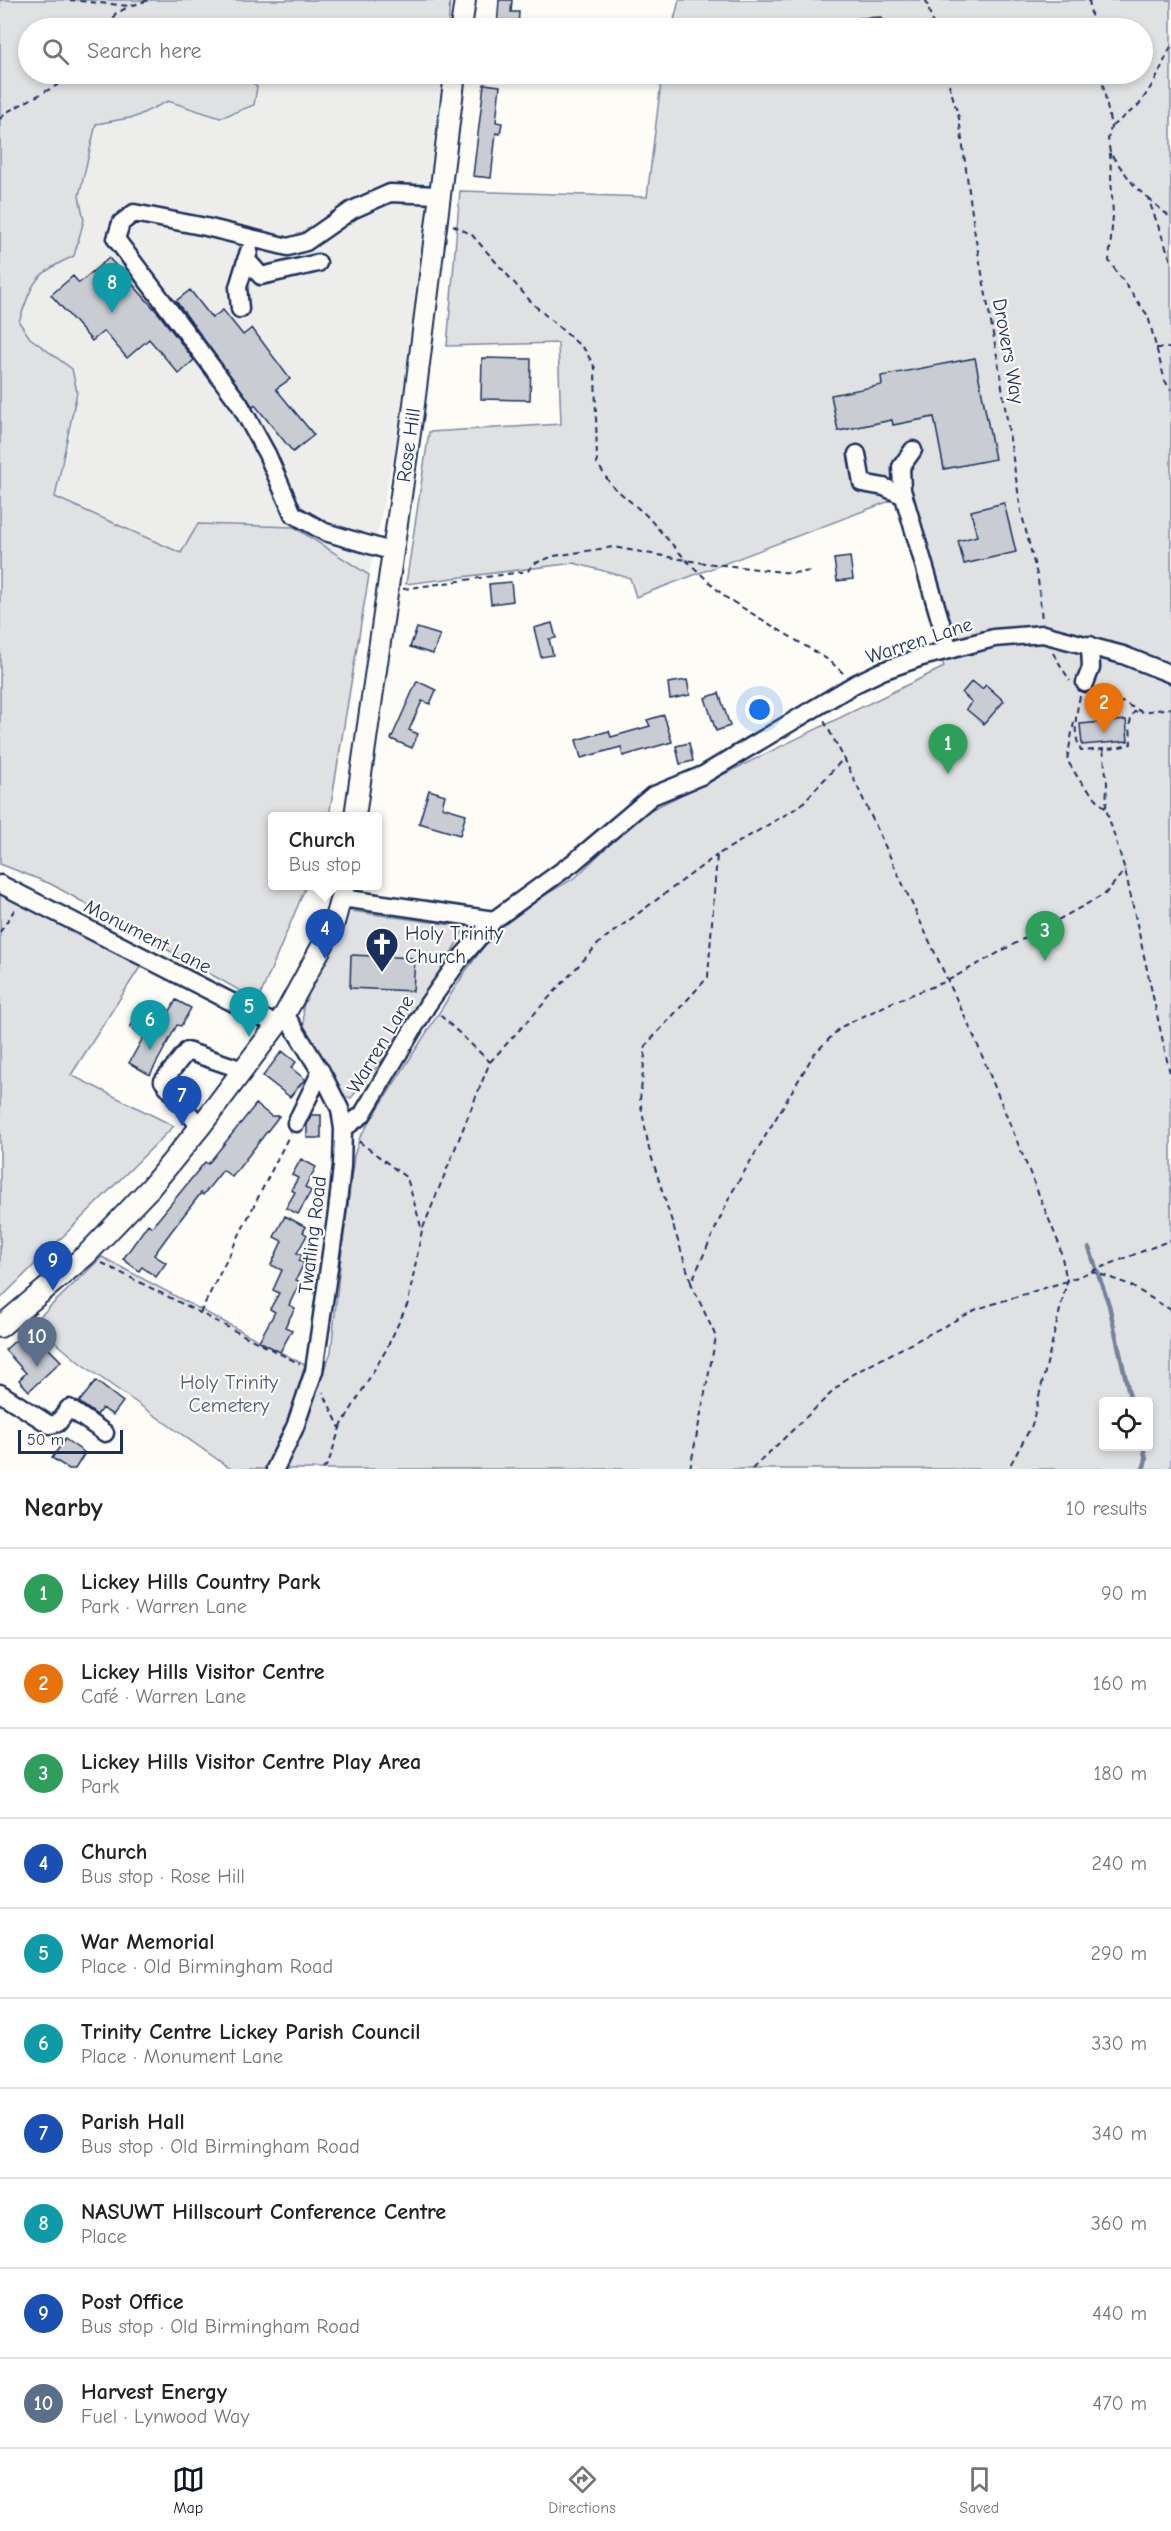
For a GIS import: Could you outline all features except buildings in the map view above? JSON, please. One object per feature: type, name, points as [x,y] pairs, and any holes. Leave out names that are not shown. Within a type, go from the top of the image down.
[{"type":"main road","points":[[462,18],[465,0]]},
{"type":"main road","name":"Rose Hill","points":[[355,812],[394,552],[454,84]]},
{"type":"main road","points":[[0,1327],[86,1255],[151,1187],[201,1127],[281,1019],[333,927],[343,892]]},
{"type":"street","points":[[394,552],[325,532],[293,514],[267,454],[238,404],[116,239],[121,223],[134,213],[207,227],[288,247],[306,242],[352,210],[390,193],[438,195]]},
{"type":"street","points":[[240,309],[238,287],[253,239]]},
{"type":"street","points":[[246,259],[261,276],[318,263]]},
{"type":"street","points":[[914,450],[902,468],[904,496],[949,650]]},
{"type":"street","points":[[857,454],[862,483],[884,487],[904,496]]},
{"type":"street","name":"Warren Lane","points":[[343,1129],[362,1115],[428,1004],[460,958],[494,920],[574,861],[652,796],[703,775],[855,684],[882,671],[994,638],[1044,634],[1123,655],[1171,674]]},
{"type":"street","points":[[1083,689],[1091,668],[1090,645]]},
{"type":"street","name":"Monument Lane","points":[[0,884],[281,1019]]},
{"type":"street","points":[[343,892],[494,920]]},
{"type":"street","name":"Twatling Road","points":[[275,1469],[295,1427],[314,1371],[336,1223],[343,1129],[340,1109],[321,1071],[281,1019]]},
{"type":"street","points":[[201,1127],[163,1081],[187,1051],[243,1070]]},
{"type":"street","points":[[296,1123],[321,1071]]},
{"type":"street","points":[[0,1393],[50,1425],[58,1423],[69,1408],[105,1433]]},
{"type":"path","points":[[69,0],[130,6],[149,0]]},
{"type":"path","points":[[129,0],[130,6]]},
{"type":"path","points":[[114,18],[115,14],[143,0]]},
{"type":"path","points":[[926,0],[931,18]]},
{"type":"path","points":[[1089,0],[1092,18]]},
{"type":"path","points":[[1153,84],[1171,45]]},
{"type":"path","points":[[0,119],[7,112],[59,84]]},
{"type":"path","name":"Drovers Way","points":[[949,84],[959,118],[975,236],[998,361],[1021,512],[1038,579],[1044,634],[1058,665],[1083,689]]},
{"type":"path","points":[[1103,84],[1111,127],[1108,139],[1113,216],[1109,261],[1148,316],[1165,381],[1171,390]]},
{"type":"path","points":[[1111,127],[1139,105],[1153,84]]},
{"type":"path","points":[[1110,153],[1136,188],[1171,218]]},
{"type":"path","points":[[1148,198],[1171,261]]},
{"type":"path","points":[[437,216],[472,235],[533,304],[585,350],[595,368],[597,463],[611,486],[646,515],[686,560],[725,597],[830,662],[855,684]]},
{"type":"path","points":[[1156,348],[1171,348]]},
{"type":"path","points":[[388,588],[405,589],[528,571],[533,564],[554,556],[613,547],[686,560],[792,573],[813,571]]},
{"type":"path","points":[[1106,809],[1080,781],[1067,760],[1083,689],[1105,703],[1122,702],[1142,712]]},
{"type":"path","points":[[1105,703],[1105,721]]},
{"type":"path","points":[[817,708],[844,758],[976,1041],[1059,1244],[1067,1281],[1032,1425],[1008,1469]]},
{"type":"path","points":[[1076,713],[1075,739],[1081,751],[1131,744],[1130,722],[1134,712],[1171,708]]},
{"type":"path","points":[[1103,749],[1106,809],[1125,870],[1171,1078]]},
{"type":"path","points":[[323,1469],[328,1464],[340,1428],[386,1350],[408,1303],[422,1230],[490,1062],[601,941],[717,855],[800,806],[844,758]]},
{"type":"path","points":[[690,1469],[716,1337],[691,1283],[649,1149],[640,1100],[646,1045],[708,977],[717,855]]},
{"type":"path","points":[[691,1283],[731,1194],[814,1054],[841,1027],[893,1002],[947,981],[1105,894],[1125,870]]},
{"type":"path","points":[[0,932],[24,897]]},
{"type":"path","points":[[428,1004],[490,1062]]},
{"type":"path","points":[[200,1313],[296,1123]]},
{"type":"path","points":[[343,1129],[407,1178],[422,1230]]},
{"type":"path","points":[[752,1469],[849,1376],[977,1309],[1067,1281],[1171,1240]]},
{"type":"path","points":[[86,1255],[314,1371],[340,1428]]},
{"type":"path","points":[[1091,1271],[1128,1284],[1171,1310]]},
{"type":"shaded area","points":[[85,84],[441,84],[398,434],[369,575],[294,527],[181,553],[54,497],[67,450],[77,392],[72,369],[30,338],[17,320]]},
{"type":"green space","points":[[0,0],[450,0],[449,18],[18,18],[18,84],[254,84],[257,87],[254,105],[220,118],[168,101],[135,117],[96,124],[79,196],[84,220],[74,256],[50,268],[37,280],[19,322],[30,338],[72,369],[77,392],[55,497],[181,553],[198,524],[294,527],[369,575],[330,812],[268,812],[268,890],[304,890],[258,1001],[51,884],[0,864]]},
{"type":"green space","points":[[679,0],[1171,0],[1171,1469],[283,1469],[331,1352],[354,1156],[360,1137],[465,972],[504,919],[576,877],[640,815],[944,667],[903,496],[636,597],[630,578],[574,563],[406,584],[429,432],[561,424],[558,343],[447,346],[460,191],[647,197],[661,84],[1153,84],[1153,18],[674,18]]},
{"type":"green space","points":[[0,894],[142,964],[71,1075],[174,1126],[0,1299]]},
{"type":"green space","points":[[344,910],[466,927],[403,1036],[351,1098],[343,1096],[304,1027],[303,1007]]},
{"type":"green space","name":"Holy Trinity Cemetery","points":[[102,1257],[305,1365],[288,1421],[266,1469],[231,1469],[80,1363],[33,1323]]},
{"type":"waterway","points":[[1089,1248],[1109,1305],[1130,1397]]},
{"type":"waterway","points":[[1143,1469],[1146,1460],[1144,1451]]},
{"type":"place","name":"NASUWT Hillscourt Conference Centre","points":[[112,313]]},
{"type":"place","name":"Lickey Hills Visitor Centre","points":[[1104,733]]},
{"type":"place","name":"Lickey Hills Country Park","points":[[948,774]]},
{"type":"place","name":"Church","points":[[325,959]]},
{"type":"place","name":"Lickey Hills Visitor Centre Play Area","points":[[1045,961]]},
{"type":"place","name":"Holy Trinity Church","points":[[382,973]]},
{"type":"place","name":"War Memorial","points":[[249,1037]]},
{"type":"place","name":"Trinity Centre Lickey Parish Council","points":[[150,1050]]},
{"type":"place","name":"Parish Hall","points":[[182,1126]]},
{"type":"place","name":"Post Office","points":[[53,1291]]},
{"type":"place","name":"Harvest Energy","points":[[37,1367]]}]
